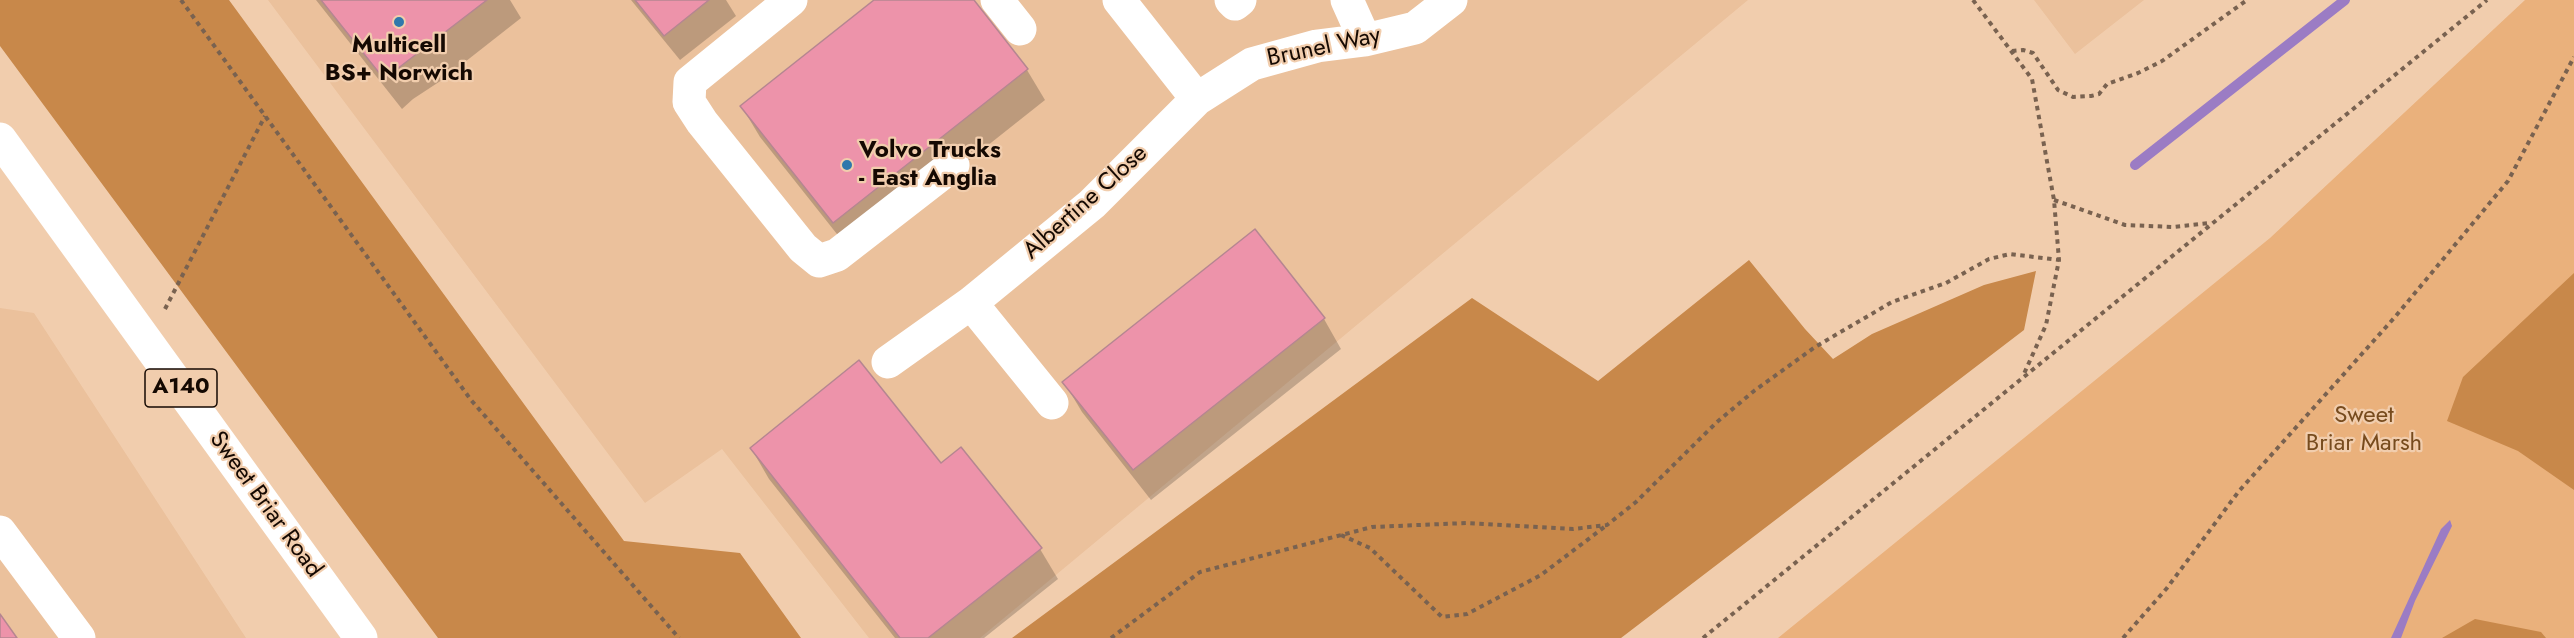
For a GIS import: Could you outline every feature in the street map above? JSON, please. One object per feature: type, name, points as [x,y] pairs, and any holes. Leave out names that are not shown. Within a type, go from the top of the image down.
[{"type":"main road","points":[[791,0],[690,82],[689,102],[702,122],[803,248],[819,261],[837,255],[954,165]]},
{"type":"main road","points":[[997,0],[1020,29]]},
{"type":"main road","points":[[1119,0],[1197,99]]},
{"type":"main road","points":[[1231,0],[1235,4],[1240,0]]},
{"type":"main road","points":[[1347,0],[1365,40]]},
{"type":"main road","name":"Brunel Way","points":[[1197,99],[1252,64],[1317,46],[1365,40],[1415,28],[1451,0]]},
{"type":"main road","name":"Albertine Close","points":[[888,362],[971,303],[1092,204],[1197,99]]},
{"type":"main road","name":"Sweet Briar Road","points":[[0,139],[361,638]]},
{"type":"main road","points":[[971,303],[1052,403]]},
{"type":"main road","points":[[0,531],[79,638]]},
{"type":"path","points":[[181,0],[471,400],[679,638]]},
{"type":"path","points":[[1973,0],[2032,79],[2054,200],[2059,260],[2046,325],[2023,376]]},
{"type":"path","points":[[2011,51],[2023,50],[2033,53],[2058,90],[2073,97],[2091,96],[2099,94],[2107,84],[2138,73],[2162,61],[2247,0]]},
{"type":"path","points":[[1703,638],[2487,0]]},
{"type":"path","points":[[2123,638],[2167,588],[2239,491],[2387,325],[2508,181],[2574,57]]},
{"type":"path","points":[[138,329],[168,307],[265,116]]},
{"type":"path","points":[[2054,200],[2126,225],[2173,227],[2211,223]]},
{"type":"path","points":[[1341,535],[1370,548],[1442,617],[1467,614],[1541,574],[1607,525],[1636,502],[1717,422],[1754,391],[1815,348],[1892,302],[1946,283],[1989,259],[2010,254],[2059,260]]},
{"type":"path","points":[[1111,638],[1200,572],[1372,527],[1466,523],[1573,529],[1607,525]]},
{"type":"shaded area","points":[[0,0],[229,0],[624,541],[740,553],[801,638],[438,638],[0,46]]},
{"type":"shaded area","points":[[268,0],[1748,0],[980,638],[869,638],[722,449],[645,503]]},
{"type":"shaded area","points":[[2034,0],[2144,0],[2075,54]]},
{"type":"shaded area","points":[[1749,260],[1805,329],[1833,359],[1872,334],[1984,285],[2036,271],[2024,330],[1621,638],[1012,638],[1472,298],[1598,381]]},
{"type":"shaded area","points":[[2574,273],[2574,490],[2518,451],[2447,421],[2463,377]]},
{"type":"shaded area","points":[[0,308],[34,313],[246,638],[0,638]]},
{"type":"shaded area","points":[[2450,520],[2452,526],[2415,601],[2401,638],[2391,638],[2441,529]]},
{"type":"shaded area","points":[[2475,619],[2541,632],[2546,638],[2442,638]]},
{"type":"green space","name":"Sweet Briar Marsh","points":[[2525,0],[2574,0],[2574,638],[1778,638],[2270,238]]},
{"type":"building","name":"Multicell BS+ Norwich","points":[[321,0],[487,0],[384,79]]},
{"type":"building","points":[[635,0],[709,0],[664,36]]},
{"type":"building","name":"Volvo Trucks - East Anglia","points":[[874,0],[974,0],[1028,69],[833,223],[740,106]]},
{"type":"building","points":[[1255,229],[1325,318],[1133,470],[1062,382]]},
{"type":"building","points":[[859,360],[941,463],[961,447],[1042,548],[928,638],[900,638],[750,448]]},
{"type":"building","points":[[0,614],[17,638],[0,638]]},
{"type":"waterway","points":[[2135,165],[2345,0]]},
{"type":"place","name":"Multicell BS+ Norwich","points":[[399,22]]},
{"type":"place","name":"Volvo Trucks - East Anglia","points":[[847,165]]}]
